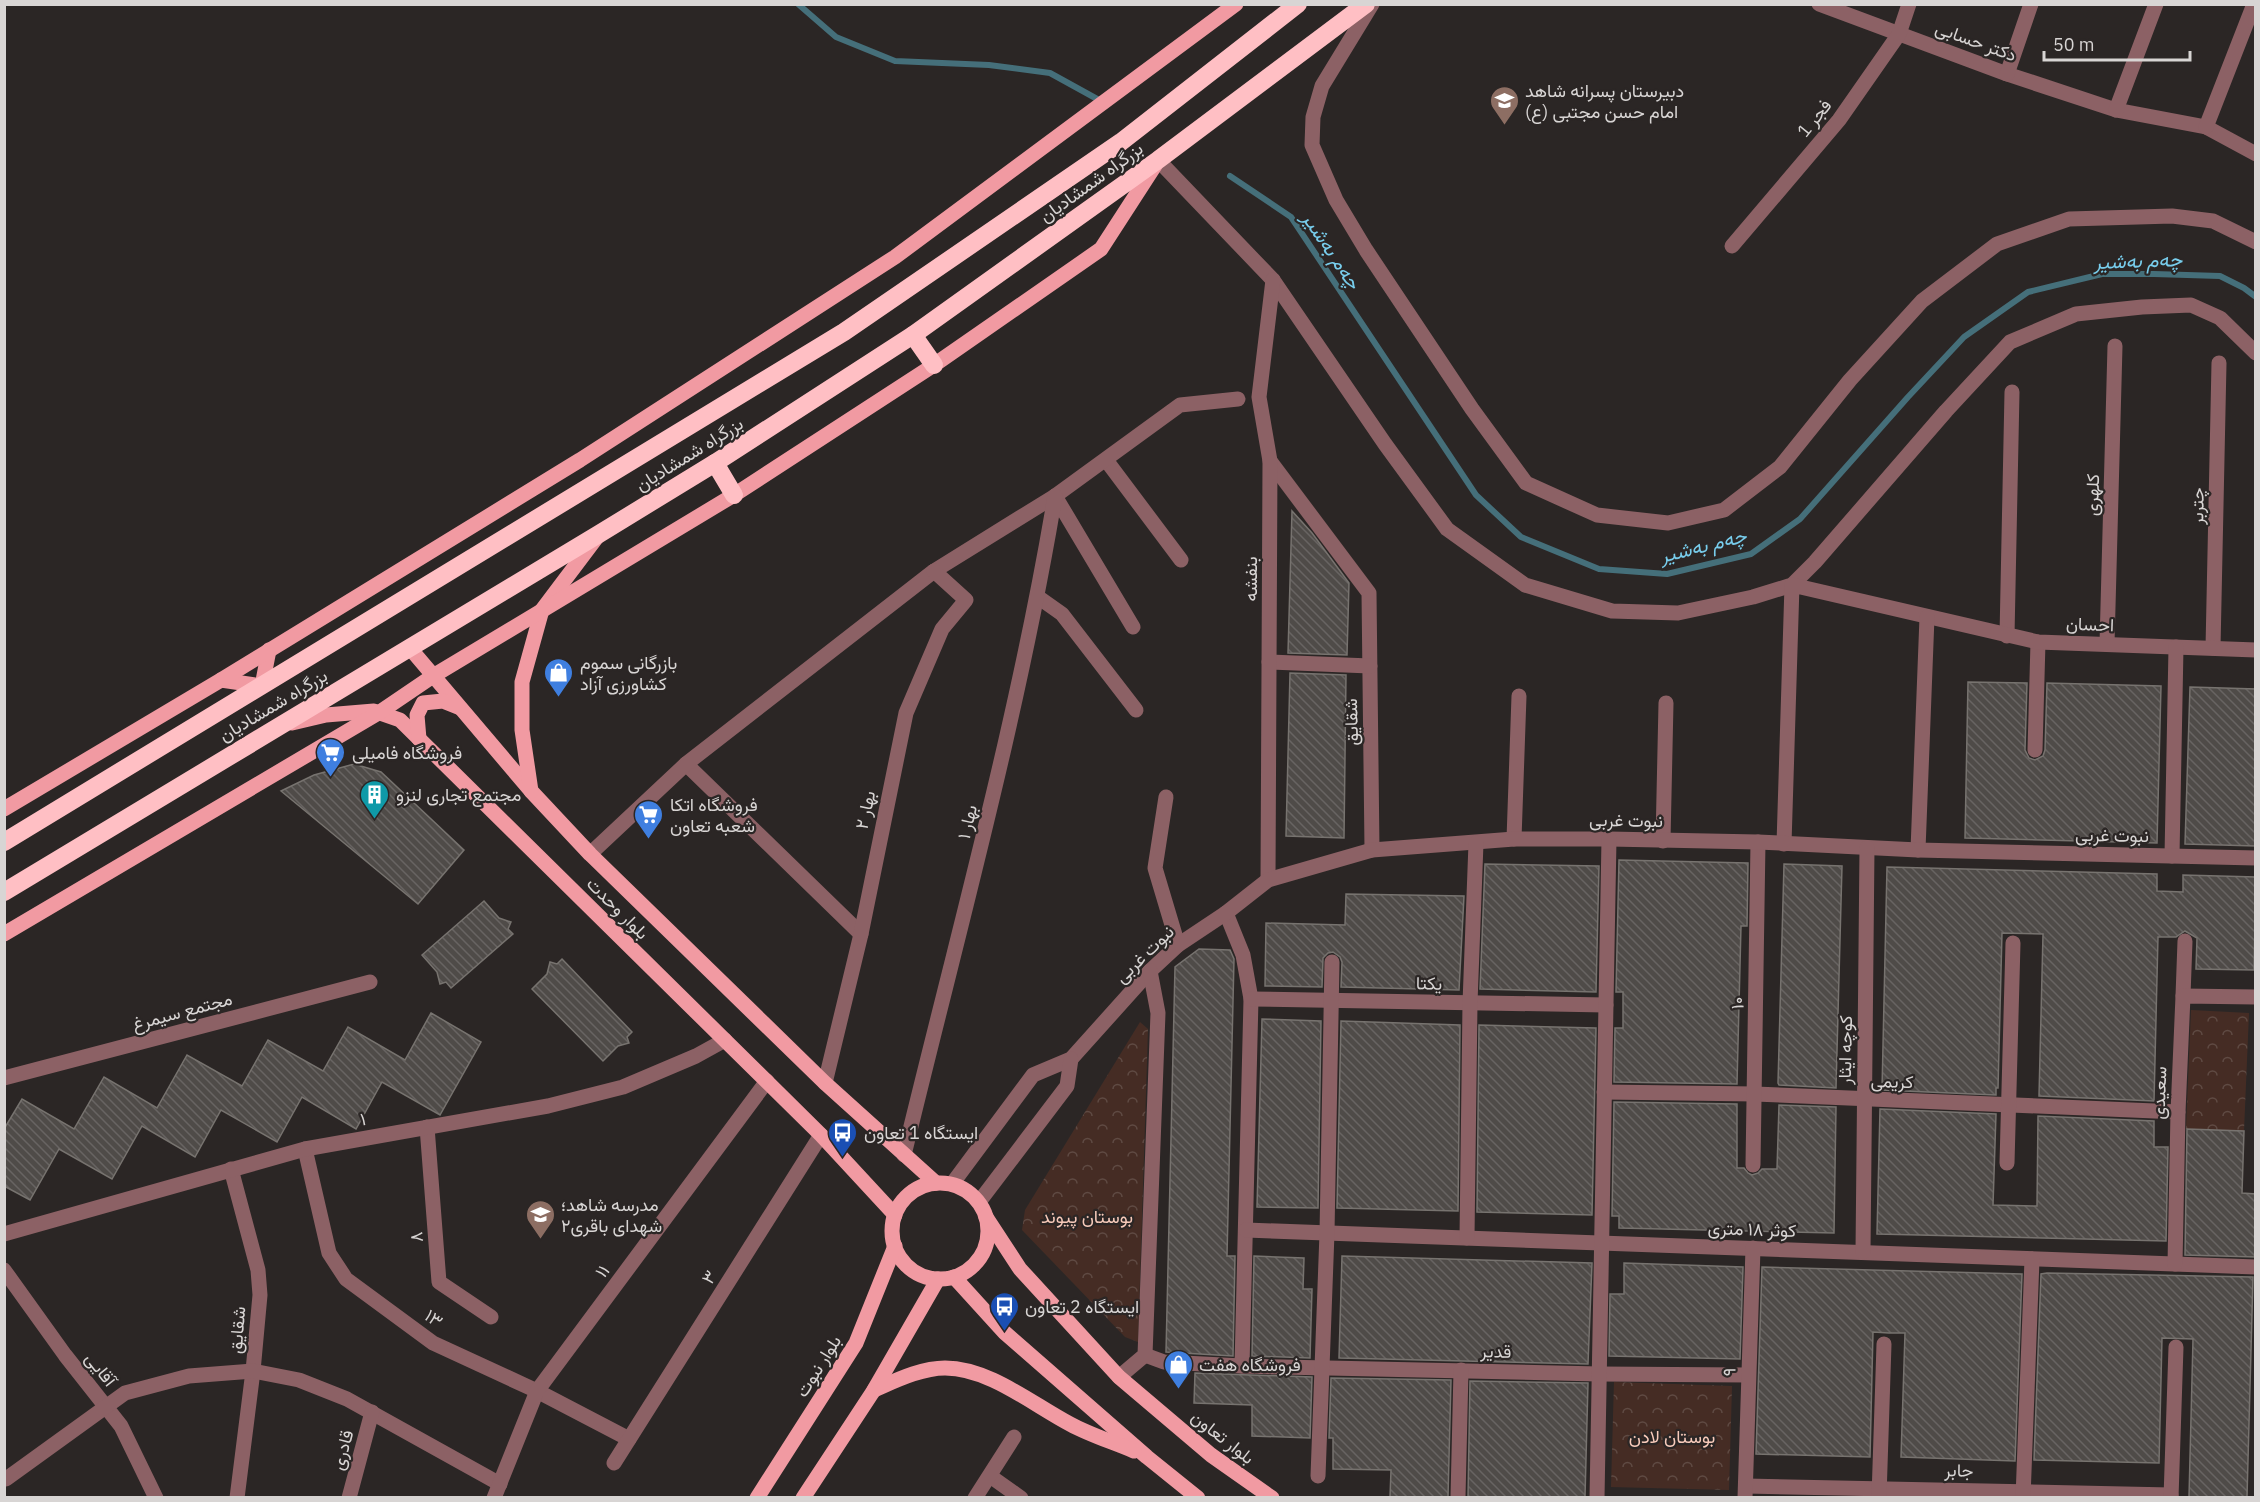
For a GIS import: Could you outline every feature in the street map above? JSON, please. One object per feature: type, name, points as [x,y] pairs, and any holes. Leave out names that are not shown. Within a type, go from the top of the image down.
[{"type":"highway","name":"بزرگراه شمشادیان","points":[[4,842],[844,332],[1121,142],[1298,4]]},
{"type":"highway","name":"بزرگراه شمشادیان","points":[[4,892],[715,463],[913,335],[1158,160],[1366,4]]},
{"type":"highway","points":[[913,335],[934,364]]},
{"type":"highway","points":[[715,463],[734,495]]},
{"type":"main road","points":[[4,809],[221,680],[580,460],[895,257],[1236,4]]},
{"type":"main road","points":[[4,934],[380,712],[433,676],[734,495],[934,364],[1101,249],[1158,160]]},
{"type":"main road","points":[[531,791],[522,730],[522,682],[542,610],[599,534]]},
{"type":"main road","name":"بلوار وحدت","points":[[409,647],[531,791],[590,854],[825,1083],[936,1183]]},
{"type":"main road","points":[[221,680],[262,686],[269,650]]},
{"type":"main road","points":[[419,739],[417,715],[423,703],[443,701],[460,709]]},
{"type":"main road","points":[[277,727],[326,715],[380,712]]},
{"type":"main road","name":"بلوار وحدت","points":[[380,712],[400,720],[821,1134],[895,1215]]},
{"type":"main road","points":[[936,1183],[952,1184],[967,1191],[979,1202],[986,1216],[988,1232],[982,1253],[967,1270],[954,1277],[938,1279],[927,1277],[907,1265],[895,1246],[892,1230],[895,1215],[911,1193],[922,1186],[936,1183]]},
{"type":"main road","name":"بلوار تعاون","points":[[986,1216],[1020,1269],[1119,1377],[1211,1455],[1272,1497]]},
{"type":"main road","name":"بلوار نبوت","points":[[757,1497],[856,1343],[895,1246]]},
{"type":"main road","points":[[954,1277],[1004,1332],[1147,1457],[1198,1497]]},
{"type":"main road","points":[[803,1497],[874,1390],[938,1279]]},
{"type":"main road","points":[[874,1390],[900,1379],[944,1368],[969,1372],[1002,1385],[1071,1425],[1147,1457]]},
{"type":"street","points":[[1372,4],[1322,86],[1313,117],[1312,145],[1336,200],[1386,281],[1472,409],[1526,483],[1597,516],[1668,523],[1724,510],[1780,467],[1850,380],[1922,301],[1997,244],[2069,219],[2172,216],[2213,221],[2256,242]]},
{"type":"street","name":"دکتر حسابی","points":[[1819,4],[2007,74],[2116,110],[2206,126],[2256,154]]},
{"type":"street","name":"فجر 1","points":[[1732,246],[1839,120],[1899,34],[1909,4]]},
{"type":"street","points":[[2007,74],[2031,4]]},
{"type":"street","points":[[2116,110],[2156,4]]},
{"type":"street","points":[[2206,126],[2254,4]]},
{"type":"street","points":[[1158,160],[1273,280],[1385,444],[1447,529],[1525,585],[1612,611],[1678,614],[1753,597],[1792,585],[2010,342],[2076,314],[2142,307],[2191,305],[2220,318],[2256,352]]},
{"type":"street","name":"بنفشه","points":[[1269,880],[1270,461],[1259,397],[1273,280]]},
{"type":"street","name":"کلهری","points":[[2107,645],[2115,346]]},
{"type":"street","name":"چتربر","points":[[2213,648],[2219,363]]},
{"type":"street","points":[[2007,636],[2012,392]]},
{"type":"street","points":[[590,854],[686,764],[934,571],[1055,496],[1180,405],[1238,399]]},
{"type":"street","points":[[1106,460],[1182,560]]},
{"type":"street","name":"شقایق","points":[[1270,461],[1369,593],[1372,850]]},
{"type":"street","points":[[1055,496],[1133,627]]},
{"type":"street","name":"بهار ۱","points":[[904,1155],[971,891],[1038,597],[1055,496]]},
{"type":"street","name":"بهار ۲","points":[[825,1083],[861,934],[906,713],[942,629],[966,600],[934,571]]},
{"type":"street","points":[[1784,844],[1792,585]]},
{"type":"street","name":"احسان","points":[[1792,585],[2038,642],[2256,650]]},
{"type":"street","points":[[1038,597],[1062,614],[1136,710]]},
{"type":"street","points":[[1918,850],[1927,617]]},
{"type":"street","points":[[2035,750],[2038,642]]},
{"type":"street","points":[[2172,856],[2176,647]]},
{"type":"street","points":[[1269,662],[1370,666]]},
{"type":"street","points":[[1514,839],[1519,696]]},
{"type":"street","points":[[1663,841],[1666,703]]},
{"type":"street","points":[[686,764],[861,934]]},
{"type":"street","points":[[1166,797],[1155,868],[1178,945]]},
{"type":"street","name":"نبوت غربی","points":[[952,1184],[1034,1075],[1071,1059],[1150,971],[1178,945],[1226,913],[1269,880],[1372,850],[1514,839],[1609,839],[1918,850],[2256,858]]},
{"type":"street","points":[[1597,1497],[1609,839]]},
{"type":"street","points":[[1467,1238],[1470,1003],[1476,843]]},
{"type":"street","name":"۱۰","points":[[1753,1165],[1758,843]]},
{"type":"street","name":"کوچه ایثار","points":[[1863,1252],[1867,848]]},
{"type":"street","points":[[1226,913],[1243,955],[1251,999],[1242,1366]]},
{"type":"street","name":"سعیدی","points":[[2175,1264],[2185,941]]},
{"type":"street","points":[[2007,1163],[2013,944]]},
{"type":"street","points":[[1318,1476],[1327,1233],[1332,962]]},
{"type":"street","points":[[1119,1377],[1145,1355],[1158,1013],[1150,971]]},
{"type":"street","name":"مجتمع سیمرغ","points":[[4,1078],[370,982]]},
{"type":"street","points":[[2183,996],[2256,998]]},
{"type":"street","name":"یکتا","points":[[1251,999],[1606,1005]]},
{"type":"street","name":"۱","points":[[4,1234],[305,1149],[549,1106],[623,1087],[696,1056],[725,1040]]},
{"type":"street","name":"نبوت غربی","points":[[979,1202],[1066,1086],[1071,1059]]},
{"type":"street","name":"۱۱","points":[[497,1491],[537,1391],[767,1081]]},
{"type":"street","name":"کریمی","points":[[1604,1092],[1755,1094],[2178,1112]]},
{"type":"street","name":"۸","points":[[427,1127],[439,1282],[491,1317]]},
{"type":"street","name":"۳","points":[[614,1463],[821,1134]]},
{"type":"street","name":"۱۳","points":[[305,1149],[330,1253],[346,1279],[433,1342],[537,1391],[629,1439]]},
{"type":"street","name":"شقایق","points":[[231,1169],[258,1270],[260,1295],[237,1497]]},
{"type":"street","name":"کوثر ۱۸ متری","points":[[1246,1230],[2256,1266]]},
{"type":"street","name":"۹","points":[[1745,1491],[1753,1248]]},
{"type":"street","points":[[2023,1494],[2032,1259]]},
{"type":"street","name":"آقایی","points":[[4,1270],[65,1355],[121,1426],[156,1497]]},
{"type":"street","points":[[1879,1493],[1884,1344]]},
{"type":"street","points":[[2171,1496],[2176,1347]]},
{"type":"street","name":"قدیر","points":[[1145,1355],[1164,1362],[1242,1366],[1748,1375]]},
{"type":"street","points":[[1458,1497],[1461,1370]]},
{"type":"street","points":[[6,1479],[125,1393],[189,1376],[253,1371],[299,1380],[347,1399],[372,1412],[497,1491]]},
{"type":"street","name":"قادری","points":[[349,1497],[372,1412]]},
{"type":"street","points":[[975,1497],[1014,1437]]},
{"type":"street","points":[[990,1476],[1021,1497]]},
{"type":"street","name":"جابر","points":[[1745,1491],[2171,1496]]},
{"type":"green space","points":[[2191,1010],[2249,1013],[2244,1131],[2186,1129]]},
{"type":"green space","name":"بوستان پیوند","points":[[1140,1022],[1148,1029],[1138,1342],[1125,1337],[1022,1230],[1025,1210]]},
{"type":"green space","name":"بوستان لادن","points":[[1614,1382],[1732,1386],[1729,1490],[1611,1487]]},
{"type":"building","points":[[1292,511],[1312,533],[1349,583],[1347,655],[1288,653]]},
{"type":"building","points":[[1290,673],[1346,675],[1344,838],[1286,836]]},
{"type":"building","points":[[1968,682],[2027,683],[2025,750],[2029,758],[2035,760],[2043,756],[2045,750],[2047,683],[2161,686],[2157,843],[1965,838]]},
{"type":"building","points":[[2190,687],[2256,689],[2256,846],[2185,844]]},
{"type":"building","name":"مجتمع تجاری لنزو","points":[[354,764],[381,772],[464,850],[418,904],[281,791],[314,775]]},
{"type":"building","points":[[1619,860],[1748,863],[1747,926],[1741,926],[1737,1084],[1614,1082],[1615,1028],[1623,1028],[1623,992],[1616,992]]},
{"type":"building","points":[[1485,864],[1599,866],[1596,992],[1480,989]]},
{"type":"building","points":[[1784,864],[1842,866],[1836,1088],[1779,1085],[1778,1083]]},
{"type":"building","points":[[1887,867],[2157,874],[2157,891],[2183,892],[2183,875],[2256,877],[2254,970],[2196,969],[2197,938],[2185,931],[2176,937],[2158,937],[2154,1101],[2039,1096],[2043,934],[2002,933],[1996,1095],[1882,1090]]},
{"type":"building","points":[[1346,894],[1464,896],[1459,990],[1341,987],[1342,962],[1340,957],[1333,952],[1323,958],[1322,987],[1265,986],[1266,923],[1345,925]]},
{"type":"building","points":[[484,901],[499,918],[511,922],[508,929],[513,934],[451,988],[446,982],[440,984],[437,972],[422,955]]},
{"type":"building","points":[[1199,949],[1230,950],[1234,959],[1227,1256],[1235,1256],[1233,1356],[1166,1352],[1175,967]]},
{"type":"building","points":[[562,959],[632,1032],[627,1037],[629,1043],[618,1046],[603,1061],[532,989],[547,974],[550,962],[557,964]]},
{"type":"building","points":[[431,1013],[481,1042],[440,1115],[382,1082],[356,1129],[302,1097],[277,1142],[221,1110],[195,1157],[142,1126],[112,1179],[59,1149],[30,1200],[4,1186],[4,1129],[22,1099],[74,1129],[104,1077],[157,1108],[187,1055],[242,1086],[268,1040],[323,1071],[348,1027],[405,1060]]},
{"type":"building","points":[[1262,1019],[1321,1021],[1318,1208],[1257,1207]]},
{"type":"building","points":[[1341,1021],[1460,1025],[1458,1211],[1337,1208]]},
{"type":"building","points":[[1479,1025],[1596,1028],[1592,1215],[1477,1212]]},
{"type":"building","points":[[1614,1102],[1737,1104],[1737,1168],[1744,1168],[1752,1175],[1762,1169],[1777,1169],[1779,1105],[1836,1107],[1834,1233],[1619,1228],[1619,1216],[1612,1216]]},
{"type":"building","points":[[1880,1109],[1996,1114],[1993,1205],[2037,1206],[2038,1116],[2154,1121],[2154,1147],[2168,1147],[2166,1241],[1877,1234]]},
{"type":"building","points":[[2187,1129],[2244,1131],[2242,1193],[2256,1194],[2256,1257],[2185,1255]]},
{"type":"building","points":[[1254,1256],[1304,1258],[1303,1289],[1312,1289],[1310,1358],[1252,1356]]},
{"type":"building","points":[[1342,1256],[1592,1263],[1588,1364],[1339,1358]]},
{"type":"building","points":[[1624,1263],[1743,1267],[1740,1359],[1609,1356],[1610,1294],[1624,1294]]},
{"type":"building","points":[[1762,1267],[2022,1274],[2015,1461],[1901,1457],[1905,1333],[1873,1332],[1870,1457],[1756,1454]]},
{"type":"building","points":[[2041,1274],[2253,1277],[2247,1497],[2189,1497],[2193,1339],[2162,1338],[2159,1463],[2034,1460]]},
{"type":"building","points":[[1195,1373],[1312,1377],[1310,1438],[1252,1436],[1252,1405],[1194,1403]]},
{"type":"building","points":[[1331,1378],[1451,1380],[1448,1497],[1390,1497],[1391,1470],[1333,1469],[1333,1438],[1329,1438]]},
{"type":"building","points":[[1470,1381],[1588,1383],[1585,1497],[1468,1497]]},
{"type":"waterway","name":"چەم بەشیر","points":[[798,4],[836,37],[895,61],[989,65],[1050,73],[1099,100]]},
{"type":"waterway","name":"چەم بەشیر","points":[[1230,176],[1291,217],[1476,495],[1521,537],[1599,569],[1667,574],[1751,554],[1800,519],[1964,337],[2028,292],[2102,274],[2154,274],[2220,276],[2256,297]]},
{"type":"place","name":"دبیرستان پسرانه شاهد امام حسن مجتبی (ع)","points":[[1504,126]]},
{"type":"place","name":"بازرگانی سموم کشاورزی آزاد","points":[[559,698]]},
{"type":"place","name":"فروشگاه فامیلی","points":[[331,778]]},
{"type":"place","name":"مجتمع تجاری لنزو","points":[[375,820]]},
{"type":"place","name":"فروشگاه اتکا شعبه تعاون","points":[[649,840]]},
{"type":"place","name":"ایستگاه 1 تعاون","points":[[843,1158]]},
{"type":"place","name":"مدرسه شاهد؛ شهدای باقری۲","points":[[540,1240]]},
{"type":"place","name":"ایستگاه 2 تعاون","points":[[1004,1332]]},
{"type":"place","name":"فروشگاه هفت","points":[[1178,1390]]}]
